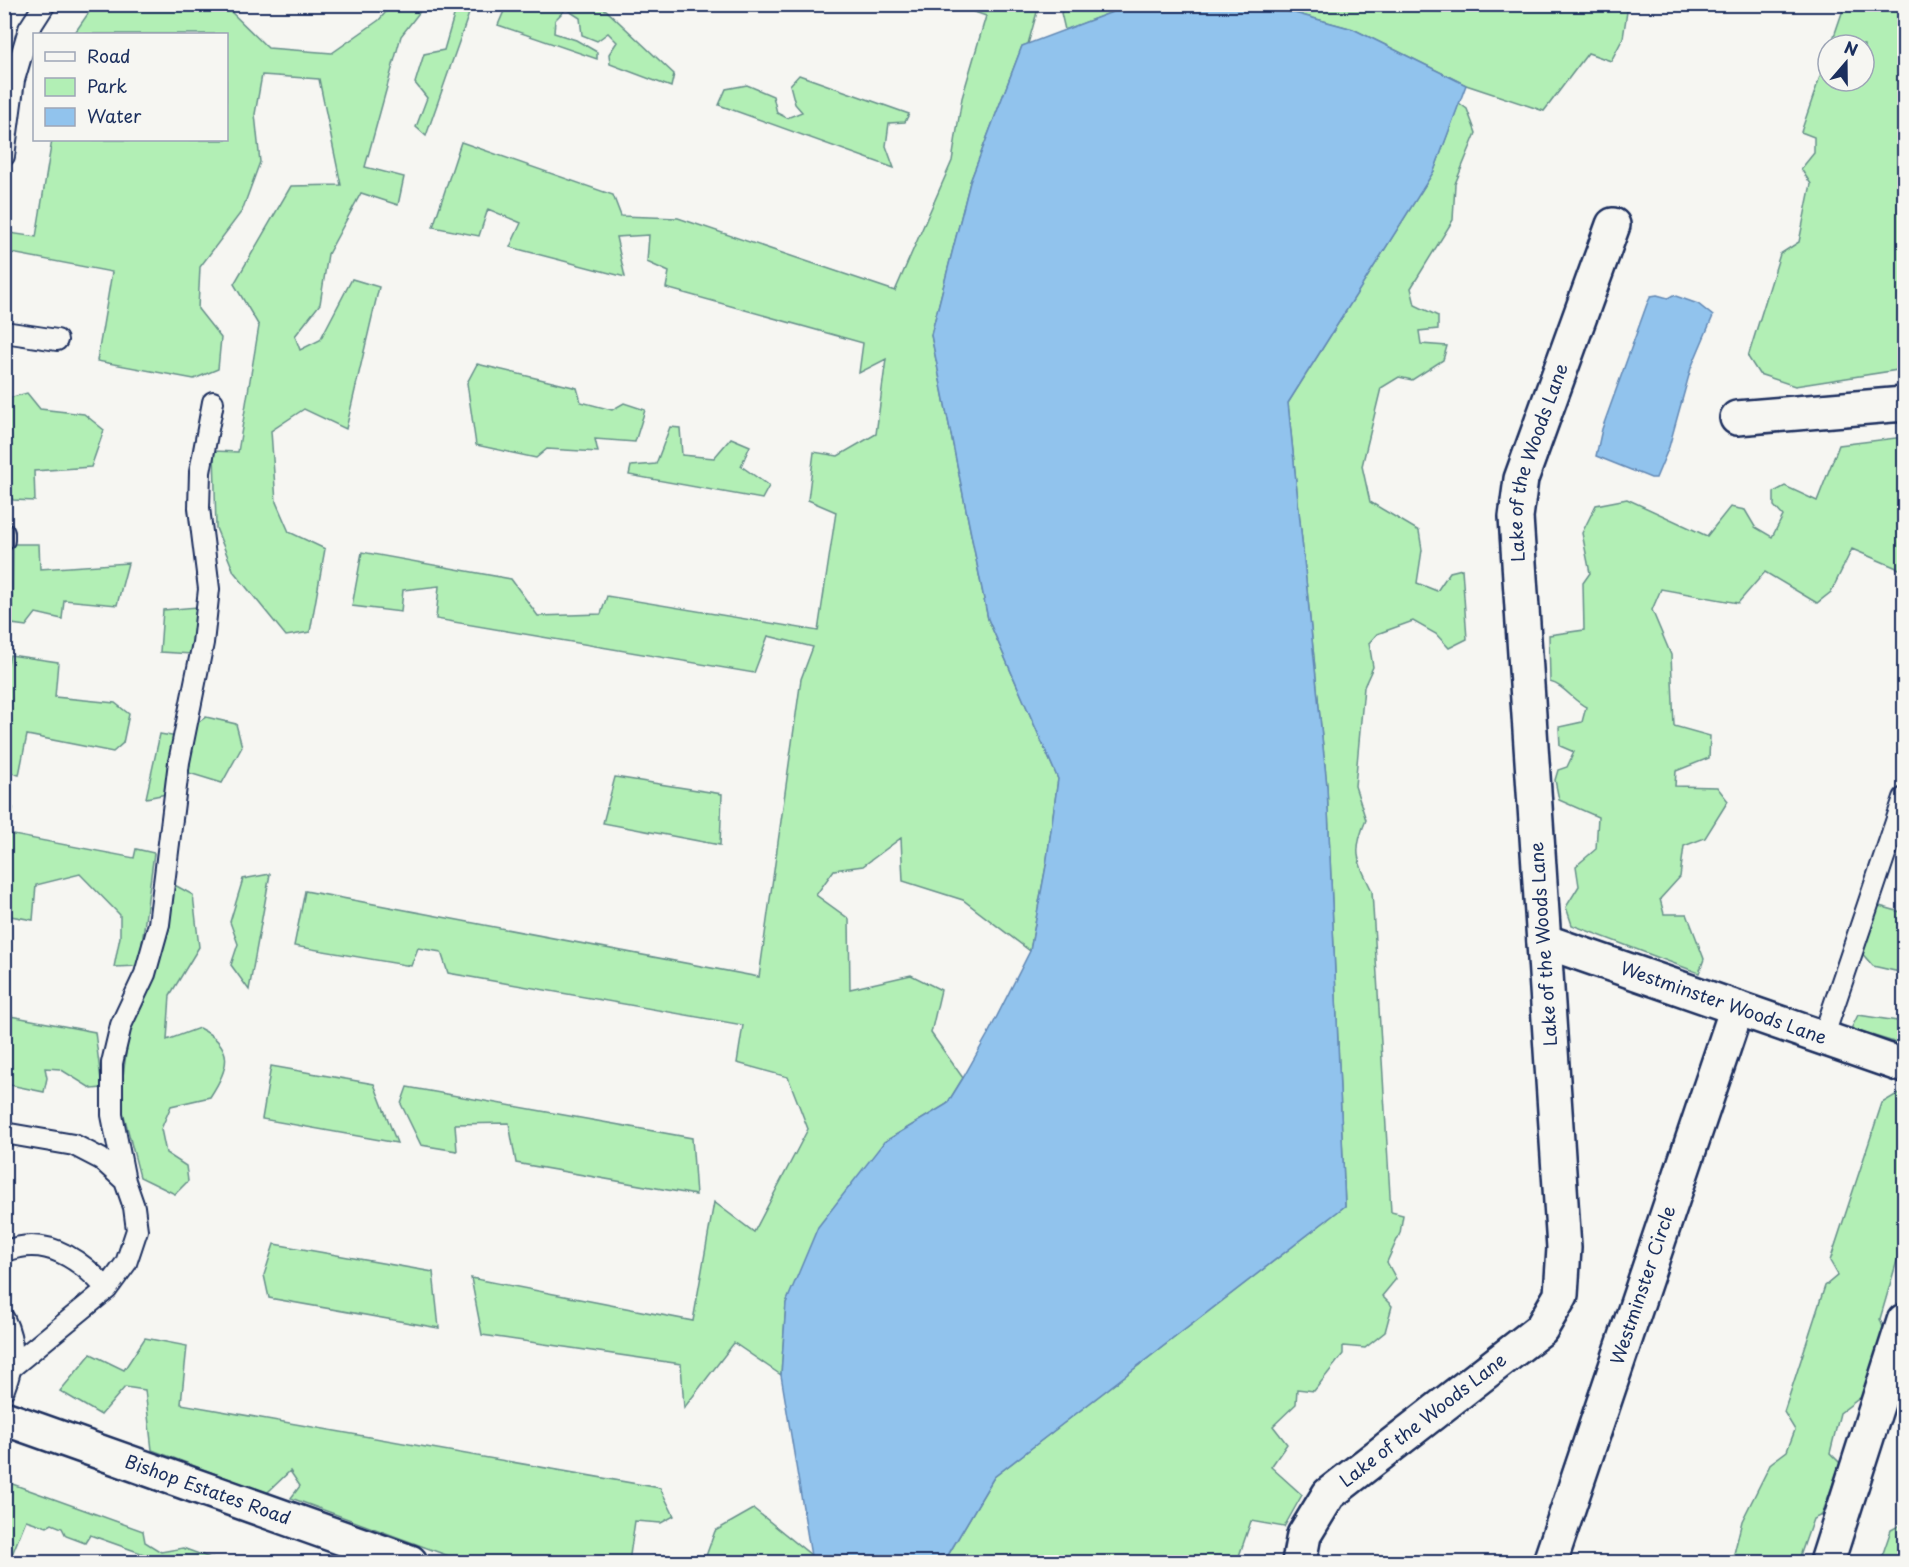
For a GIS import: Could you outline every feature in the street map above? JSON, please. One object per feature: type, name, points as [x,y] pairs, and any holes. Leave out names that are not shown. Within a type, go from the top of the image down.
[{"type":"street","name":"Lake of the Woods Lane","points":[[1299,1563],[1304,1534],[1329,1494],[1541,1329],[1561,1295],[1564,1248],[1516,517],[1521,479],[1613,225]]},
{"type":"street","points":[[1737,418],[1905,404]]},
{"type":"street","name":"Westminster Woods Lane","points":[[1544,941],[1905,1066]]},
{"type":"street","name":"Westminster Circle","points":[[1550,1563],[1737,1008]]},
{"type":"street","points":[[1827,1563],[1905,1321]]},
{"type":"street","name":"Bishop Estates Road","points":[[4,1418],[410,1563]]},
{"type":"lane","points":[[4,156],[14,80],[28,29],[45,4]]},
{"type":"lane","points":[[4,332],[57,340]]},
{"type":"lane","points":[[13,1366],[107,1289],[126,1263],[137,1230],[134,1207],[125,1181],[112,1115],[112,1063],[121,1025],[145,974],[159,924],[179,762],[203,643],[209,589],[199,496],[200,472],[213,402]]},
{"type":"lane","points":[[4,533],[4,540]]},
{"type":"lane","points":[[1823,1038],[1905,798]]},
{"type":"lane","points":[[4,1133],[74,1144],[101,1160],[125,1181]]},
{"type":"lane","points":[[4,1252],[39,1246],[67,1253],[90,1270],[107,1289]]},
{"type":"lane","points":[[4,1319],[10,1330],[13,1366],[4,1389]]},
{"type":"green space","points":[[507,4],[593,5],[606,10],[674,74],[671,87],[610,64],[609,54],[617,42],[608,33],[597,41],[582,35],[580,18],[566,9],[555,20],[554,33],[576,40],[597,52],[597,59],[498,25]]},
{"type":"green space","points":[[1845,4],[1904,5],[1904,369],[1795,386],[1759,374],[1748,357],[1780,254],[1799,242],[1811,184],[1801,169],[1814,153],[1814,137],[1801,132],[1816,88],[1816,93],[1876,93],[1876,33],[1835,33]]},
{"type":"green space","points":[[94,5],[224,5],[268,48],[332,53],[379,20],[392,5],[425,5],[401,36],[365,167],[404,177],[398,205],[361,193],[328,254],[320,304],[295,336],[300,350],[320,340],[352,279],[379,287],[346,429],[304,409],[271,431],[276,502],[289,532],[325,549],[310,632],[286,636],[234,572],[216,528],[214,451],[238,452],[259,326],[234,284],[291,186],[341,185],[319,79],[262,75],[255,114],[260,162],[242,211],[200,267],[198,309],[221,338],[218,369],[194,379],[97,361],[112,272],[6,252],[10,233],[36,237],[52,141],[228,141],[228,33],[75,33]]},
{"type":"green space","points":[[457,5],[472,5],[426,136],[416,127],[427,98],[415,83],[424,54],[444,50]]},
{"type":"green space","points":[[955,5],[1039,5],[1028,44],[1022,46],[970,182],[931,335],[988,619],[1058,779],[1046,866],[1030,951],[963,900],[903,881],[901,838],[863,866],[834,870],[816,895],[849,919],[850,989],[911,975],[941,990],[931,1033],[963,1078],[947,1104],[884,1142],[786,1303],[781,1375],[734,1343],[684,1408],[681,1364],[482,1335],[471,1278],[693,1321],[714,1202],[754,1232],[808,1129],[788,1077],[737,1063],[743,1025],[448,973],[441,952],[418,948],[411,966],[294,946],[305,891],[759,977],[801,679],[813,647],[768,636],[754,673],[436,619],[439,586],[403,590],[401,612],[352,606],[362,552],[511,579],[538,616],[601,614],[607,596],[818,631],[836,512],[808,500],[814,452],[838,456],[876,434],[886,359],[859,373],[863,343],[666,288],[669,272],[647,262],[649,235],[616,237],[625,277],[510,247],[521,223],[488,209],[479,236],[433,227],[461,142],[613,195],[621,216],[678,218],[895,291],[952,161],[962,98],[986,16]]},
{"type":"green space","points":[[1068,5],[1131,5],[1065,30],[1061,13]]},
{"type":"green space","points":[[1265,5],[1628,5],[1623,38],[1611,61],[1588,53],[1544,111],[1466,85],[1353,29]]},
{"type":"green space","points":[[799,75],[909,114],[905,122],[889,123],[886,146],[894,168],[719,105],[726,89],[747,85],[773,96],[777,113],[787,118],[802,112],[795,104],[790,85]]},
{"type":"green space","points":[[1459,103],[1467,109],[1476,133],[1455,184],[1453,220],[1411,288],[1415,305],[1438,316],[1438,329],[1419,331],[1421,344],[1447,346],[1443,360],[1412,380],[1399,377],[1381,388],[1362,466],[1370,502],[1419,531],[1422,550],[1417,583],[1437,591],[1450,572],[1462,569],[1467,639],[1449,648],[1436,634],[1413,621],[1377,634],[1369,643],[1373,667],[1364,687],[1355,786],[1366,820],[1359,840],[1358,856],[1372,891],[1391,1212],[1403,1215],[1400,1233],[1387,1262],[1396,1279],[1382,1296],[1392,1306],[1385,1332],[1365,1348],[1343,1346],[1343,1354],[1314,1391],[1297,1389],[1296,1404],[1273,1426],[1287,1444],[1271,1467],[1302,1495],[1284,1527],[1251,1521],[1237,1562],[944,1562],[994,1477],[1345,1206],[1327,786],[1288,403],[1434,171]]},
{"type":"green space","points":[[477,364],[577,388],[581,402],[612,410],[624,403],[645,410],[635,442],[595,439],[598,452],[547,449],[536,458],[476,445],[467,383]]},
{"type":"green space","points":[[27,393],[40,409],[84,414],[104,430],[91,467],[34,471],[35,501],[13,500],[5,489],[5,399]]},
{"type":"green space","points":[[670,427],[680,428],[682,455],[714,458],[731,438],[750,446],[741,466],[769,486],[762,499],[629,475],[631,466],[656,464]]},
{"type":"green space","points":[[1904,437],[1904,571],[1852,549],[1831,592],[1817,603],[1765,572],[1738,603],[1661,589],[1652,610],[1671,655],[1674,726],[1710,736],[1709,758],[1676,771],[1675,786],[1717,787],[1728,801],[1705,838],[1684,846],[1680,877],[1660,899],[1664,914],[1687,914],[1704,959],[1699,973],[1572,925],[1566,907],[1579,886],[1576,866],[1596,849],[1598,817],[1559,800],[1555,780],[1558,770],[1567,767],[1574,752],[1560,746],[1559,727],[1582,722],[1586,707],[1560,686],[1550,682],[1549,635],[1584,630],[1583,583],[1590,573],[1582,533],[1596,505],[1627,499],[1707,536],[1730,507],[1745,510],[1755,527],[1772,537],[1783,516],[1774,506],[1774,492],[1785,486],[1817,501],[1839,445]]},
{"type":"green space","points":[[13,544],[39,544],[40,569],[128,563],[117,605],[64,600],[62,619],[36,613],[26,626],[12,624]]},
{"type":"green space","points":[[197,607],[192,654],[160,652],[163,610]]},
{"type":"green space","points":[[10,655],[58,662],[55,697],[115,703],[129,714],[123,743],[113,752],[27,735],[19,775],[5,771],[5,675]]},
{"type":"green space","points":[[206,717],[236,724],[242,747],[222,783],[189,773],[193,726]]},
{"type":"green space","points":[[160,734],[178,737],[166,794],[146,798]]},
{"type":"green space","points":[[615,777],[722,794],[720,845],[603,823]]},
{"type":"green space","points":[[4,808],[13,808],[8,834],[134,858],[136,849],[154,853],[139,966],[114,967],[120,937],[120,915],[80,874],[36,885],[33,920],[5,915]]},
{"type":"green space","points":[[270,874],[249,990],[231,965],[238,944],[230,922],[243,879]]},
{"type":"green space","points":[[171,883],[193,895],[199,947],[170,995],[167,1040],[199,1028],[219,1042],[224,1050],[225,1058],[222,1076],[210,1097],[171,1106],[161,1129],[166,1153],[186,1166],[188,1181],[175,1194],[140,1177],[120,1100],[128,1038],[160,953]]},
{"type":"green space","points":[[1904,902],[1904,973],[1873,966],[1859,950],[1872,904],[1901,912]]},
{"type":"green space","points":[[5,1015],[95,1032],[102,1088],[92,1089],[60,1069],[45,1068],[47,1078],[44,1092],[5,1084]]},
{"type":"green space","points":[[1858,1015],[1904,1022],[1904,1045],[1851,1029]]},
{"type":"green space","points":[[271,1066],[374,1084],[397,1143],[262,1119]]},
{"type":"green space","points":[[407,1087],[692,1138],[696,1195],[516,1163],[509,1123],[455,1124],[457,1151],[421,1145],[401,1104]]},
{"type":"green space","points":[[1897,1094],[1904,1097],[1904,1247],[1901,1247],[1880,1319],[1884,1330],[1861,1397],[1840,1413],[1830,1453],[1840,1463],[1822,1515],[1813,1519],[1798,1562],[1732,1562],[1742,1521],[1771,1463],[1787,1451],[1795,1430],[1784,1412],[1825,1286],[1838,1275],[1830,1261],[1882,1103]]},
{"type":"green space","points":[[274,1244],[433,1272],[439,1328],[269,1298],[264,1275]]},
{"type":"green space","points":[[145,1338],[187,1346],[181,1404],[660,1488],[674,1516],[661,1523],[635,1521],[629,1562],[465,1562],[291,1498],[300,1486],[290,1471],[267,1493],[152,1450],[145,1390],[125,1387],[101,1415],[60,1391],[91,1354],[124,1370]]},
{"type":"green space","points":[[4,1481],[143,1531],[145,1542],[161,1552],[183,1548],[221,1562],[166,1562],[90,1535],[85,1543],[66,1536],[62,1528],[52,1524],[47,1527],[26,1520],[9,1562],[5,1562]]},
{"type":"green space","points":[[754,1509],[811,1555],[812,1562],[689,1562],[706,1556],[715,1531]]},
{"type":"green space","points":[[1904,1523],[1904,1562],[1880,1562],[1891,1530]]},
{"type":"water","points":[[1131,5],[1265,5],[1353,29],[1466,85],[1434,171],[1288,403],[1327,786],[1345,1206],[994,1477],[944,1562],[812,1562],[781,1375],[786,1303],[818,1227],[884,1142],[947,1104],[988,1034],[1030,951],[1046,866],[1058,779],[988,619],[931,335],[970,182],[1022,46]]},
{"type":"water","points":[[1673,295],[1698,304],[1713,316],[1691,368],[1669,447],[1656,478],[1651,478],[1596,456],[1602,429],[1647,304],[1651,296],[1668,298]]}]
